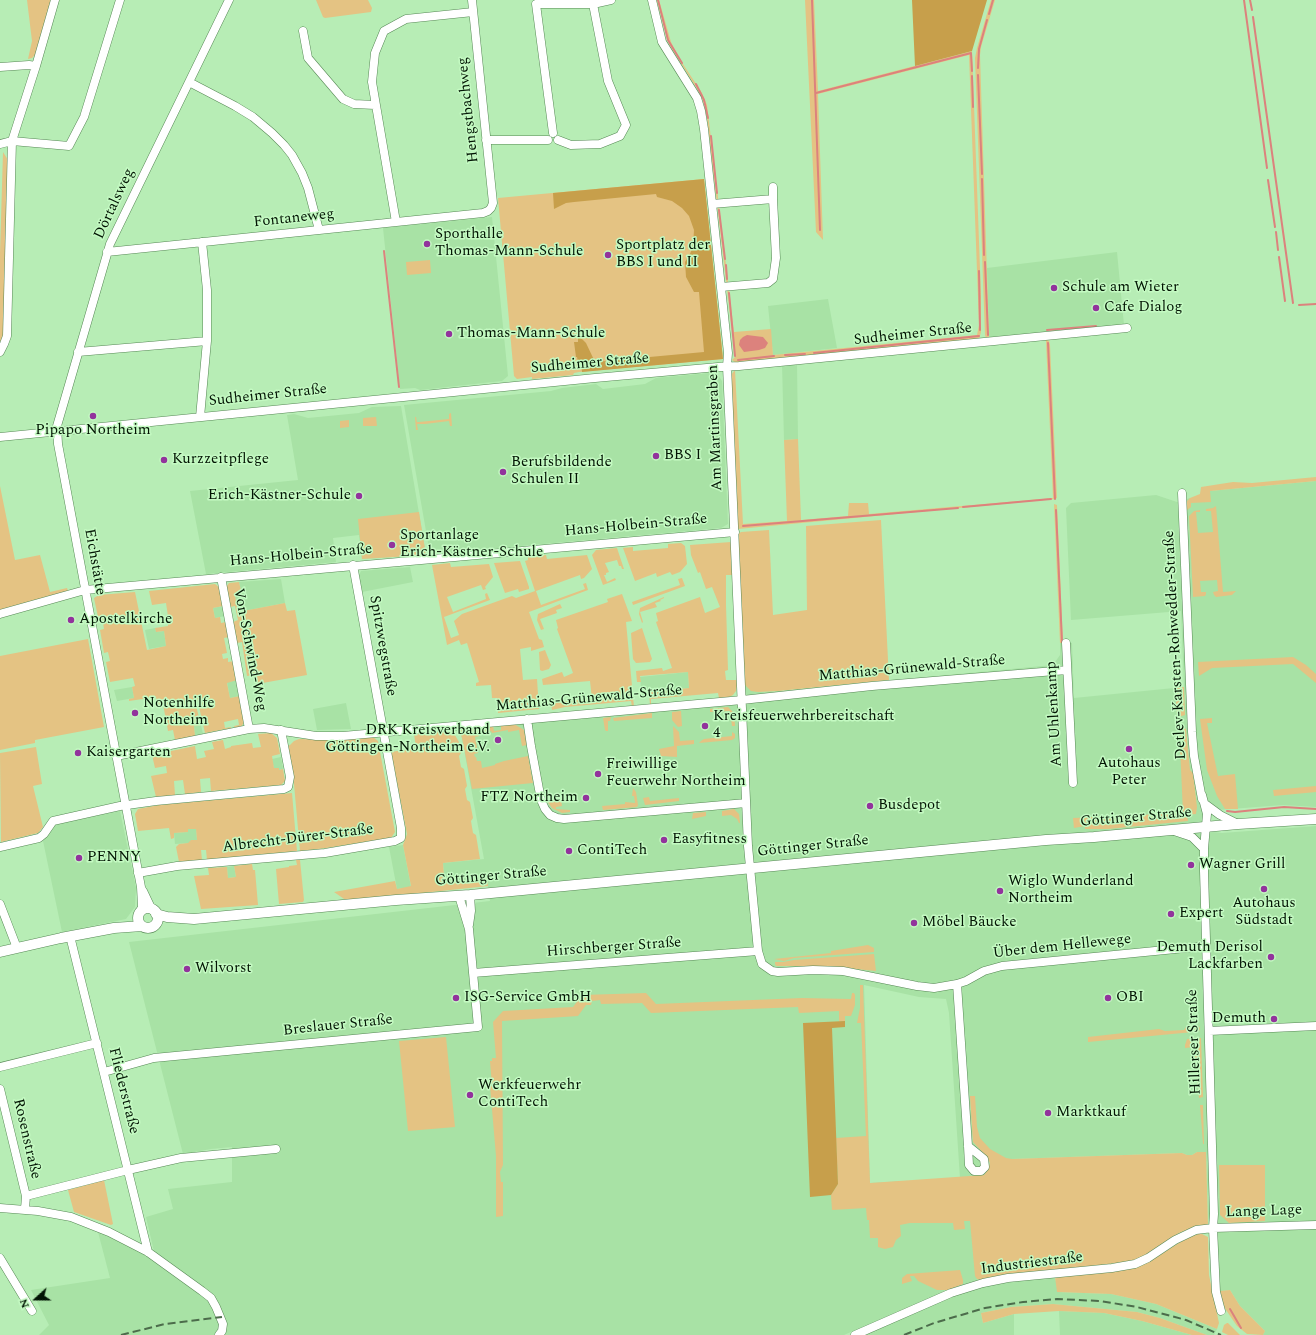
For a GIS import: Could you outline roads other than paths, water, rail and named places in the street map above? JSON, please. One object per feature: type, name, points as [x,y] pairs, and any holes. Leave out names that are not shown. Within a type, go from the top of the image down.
[{"type":"main road","name":"Göttinger Straße","points":[[0,952],[70,936],[114,928],[140,918],[145,909],[167,917],[194,919],[470,895],[1046,840],[1316,819]]},
{"type":"main road","points":[[153,926],[157,920],[154,912]]},
{"type":"main road","name":"Göttinger Straße","points":[[140,918],[148,928],[160,924],[180,923],[194,919]]},
{"type":"street","points":[[0,352],[7,336],[12,141],[55,0]]},
{"type":"street","points":[[0,144],[12,141],[69,146],[84,117],[120,0]]},
{"type":"street","name":"Dörtalsweg","points":[[57,431],[58,420],[107,252],[116,230],[229,0]]},
{"type":"street","name":"Hengstbachweg","points":[[472,0],[493,203],[490,210],[483,213]]},
{"type":"street","points":[[558,140],[557,135],[553,133],[536,4],[593,4],[611,0]]},
{"type":"street","name":"Am Martinsgraben","points":[[652,0],[663,44],[700,106],[704,129],[728,353],[727,366],[734,532],[750,868]]},
{"type":"street","points":[[558,140],[571,145],[600,144],[620,136],[626,125],[608,81],[593,4]]},
{"type":"street","points":[[396,222],[372,82],[374,53],[384,31],[406,19],[473,12]]},
{"type":"street","points":[[303,31],[308,58],[344,99],[354,104],[375,104]]},
{"type":"street","points":[[0,67],[36,66]]},
{"type":"street","points":[[189,82],[253,117],[284,145],[292,155],[302,173],[308,188],[319,230]]},
{"type":"street","points":[[548,140],[548,136],[553,133]]},
{"type":"street","points":[[486,140],[548,140],[553,144],[558,140]]},
{"type":"street","points":[[721,287],[768,283],[773,279],[776,258],[773,187]]},
{"type":"street","points":[[712,204],[773,199]]},
{"type":"street","name":"Fontaneweg","points":[[107,252],[483,213]]},
{"type":"street","points":[[200,417],[208,341],[207,290],[202,242]]},
{"type":"street","name":"Sudheimer Straße","points":[[0,437],[595,378],[1126,328]]},
{"type":"street","points":[[78,352],[208,341]]},
{"type":"street","name":"Eichstätte","points":[[57,431],[85,590],[141,887],[142,906],[140,918]]},
{"type":"street","name":"Detlev-Karsten-Rohwedder-Straße","points":[[1182,493],[1192,732],[1194,756],[1207,814],[1204,827]]},
{"type":"street","name":"Hans-Holbein-Straße","points":[[0,614],[85,590],[734,532]]},
{"type":"street","name":"Spitzwegstraße","points":[[353,566],[383,732]]},
{"type":"street","name":"Von-Schwind-Weg","points":[[221,577],[249,729]]},
{"type":"street","name":"Am Uhlenkamp","points":[[1066,643],[1072,783]]},
{"type":"street","name":"Matthias-Grünewald-Straße","points":[[116,756],[249,729],[264,728],[326,737],[742,700],[872,686],[1067,670]]},
{"type":"street","points":[[527,719],[541,800],[545,809],[550,815],[557,818],[564,819],[746,804]]},
{"type":"street","points":[[0,847],[39,838],[44,834],[53,821],[126,806],[156,801],[284,789],[288,787],[290,777],[281,730]]},
{"type":"street","name":"Albrecht-Dürer-Straße","points":[[138,873],[177,866],[325,853],[398,840],[402,836],[402,830],[383,732]]},
{"type":"street","name":"Detlev-Karsten-Rohwedder-Straße","points":[[1202,795],[1204,827]]},
{"type":"street","points":[[1205,804],[1220,815],[1238,824]]},
{"type":"street","name":"Hillerser Straße","points":[[1204,827],[1203,851],[1214,1214],[1213,1228],[1216,1292],[1221,1311]]},
{"type":"street","points":[[1173,830],[1192,837],[1203,851]]},
{"type":"street","name":"Über dem Hellewege","points":[[750,868],[758,951],[762,964],[772,971],[813,970],[843,972],[928,987],[940,987],[957,984],[975,977],[984,971],[1002,966],[1206,946]]},
{"type":"street","name":"Eichstätte","points":[[141,887],[154,912]]},
{"type":"street","name":"Breslauer Straße","points":[[104,1072],[154,1058],[478,1027],[469,929],[471,911],[470,895]]},
{"type":"street","name":"Breslauer Straße","points":[[459,896],[469,929]]},
{"type":"street","points":[[0,904],[17,948]]},
{"type":"street","name":"Fliederstraße","points":[[70,936],[148,1252]]},
{"type":"street","name":"Hirschberger Straße","points":[[473,973],[758,951]]},
{"type":"street","points":[[957,984],[968,1146]]},
{"type":"street","points":[[1209,1031],[1316,1026]]},
{"type":"street","points":[[0,1067],[97,1043]]},
{"type":"street","name":"Rosenstraße","points":[[0,1089],[26,1196],[25,1210]]},
{"type":"street","points":[[26,1196],[181,1158],[276,1149]]},
{"type":"street","points":[[0,1208],[55,1213],[71,1217],[109,1232],[148,1252],[211,1298],[223,1324],[222,1331],[219,1335]]},
{"type":"street","name":"Lange Lage","points":[[1213,1228],[1316,1224]]},
{"type":"street","name":"Industriestraße","points":[[855,1335],[951,1293],[972,1286],[1008,1278],[1130,1265],[1148,1258],[1190,1232],[1213,1228]]},
{"type":"street","points":[[0,1258],[32,1311]]},
{"type":"waterway","points":[[658,0],[668,40],[682,63]]},
{"type":"waterway","points":[[812,0],[820,230]]},
{"type":"waterway","points":[[989,14],[993,0]]},
{"type":"waterway","points":[[1244,0],[1267,168]]},
{"type":"waterway","points":[[1250,0],[1252,10]]},
{"type":"waterway","points":[[1253,17],[1293,303]]},
{"type":"waterway","points":[[978,68],[979,49],[987,20]]},
{"type":"waterway","points":[[816,93],[971,53],[972,71]]},
{"type":"waterway","points":[[978,75],[982,174]]},
{"type":"waterway","points":[[972,76],[973,107]]},
{"type":"waterway","points":[[696,84],[704,100],[708,118]]},
{"type":"waterway","points":[[711,136],[717,193]]},
{"type":"waterway","points":[[982,179],[984,255]]},
{"type":"waterway","points":[[1268,180],[1275,227]]},
{"type":"waterway","points":[[719,210],[725,259]]},
{"type":"waterway","points":[[1276,232],[1278,250]]},
{"type":"waterway","points":[[384,251],[399,387]]},
{"type":"waterway","points":[[1279,257],[1285,301]]},
{"type":"waterway","points":[[985,262],[988,335]]},
{"type":"waterway","points":[[726,265],[727,279]]},
{"type":"waterway","points":[[979,271],[980,330]]},
{"type":"waterway","points":[[729,293],[735,356]]},
{"type":"waterway","points":[[1299,305],[1316,304]]},
{"type":"waterway","points":[[1047,330],[1096,326]]},
{"type":"waterway","points":[[814,353],[979,336]]},
{"type":"waterway","points":[[1048,343],[1055,499]]},
{"type":"waterway","points":[[785,355],[805,354]]},
{"type":"waterway","points":[[738,360],[774,356]]},
{"type":"waterway","points":[[963,507],[1051,499]]},
{"type":"waterway","points":[[743,526],[958,508]]},
{"type":"waterway","points":[[1056,510],[1062,642]]},
{"type":"waterway","points":[[1227,811],[1235,812],[1284,807],[1316,809]]},
{"type":"waterway","points":[[1230,1309],[1241,1328]]},
{"type":"railway","points":[[904,1335],[934,1323],[985,1308],[1023,1302],[1057,1299],[1100,1301],[1137,1307],[1186,1320],[1221,1335]]},
{"type":"railway","points":[[121,1335],[165,1324],[222,1317]]},
{"type":"place","name":"Sporthalle Thomas-Mann-Schule","points":[[427,244]]},
{"type":"place","name":"Sportplatz der BBS I und II","points":[[608,255]]},
{"type":"place","name":"Schule am Wieter","points":[[1054,288]]},
{"type":"place","name":"Cafe Dialog","points":[[1096,308]]},
{"type":"place","name":"Thomas-Mann-Schule","points":[[449,334]]},
{"type":"place","name":"Pipapo Northeim","points":[[93,416]]},
{"type":"place","name":"BBS I","points":[[656,456]]},
{"type":"place","name":"Kurzzeitpflege","points":[[164,460]]},
{"type":"place","name":"Berufsbildende Schulen II","points":[[503,472]]},
{"type":"place","name":"Erich-Kästner-Schule","points":[[359,496]]},
{"type":"place","name":"Sportanlage Erich-Kästner-Schule","points":[[392,545]]},
{"type":"place","name":"Apostelkirche","points":[[71,620]]},
{"type":"place","name":"Notenhilfe Northeim","points":[[135,713]]},
{"type":"place","name":"Kreisfeuerwehrbereitschaft 4","points":[[705,726]]},
{"type":"place","name":"DRK Kreisverband Göttingen-Northeim e.V.","points":[[498,740]]},
{"type":"place","name":"Autohaus Peter","points":[[1129,749]]},
{"type":"place","name":"Kaisergarten","points":[[78,753]]},
{"type":"place","name":"Freiwillige Feuerwehr Northeim","points":[[598,774]]},
{"type":"place","name":"FTZ Northeim","points":[[586,798]]},
{"type":"place","name":"Busdepot","points":[[870,806]]},
{"type":"place","name":"Easyfitness","points":[[664,840]]},
{"type":"place","name":"ContiTech","points":[[569,851]]},
{"type":"place","name":"PENNY","points":[[79,858]]},
{"type":"place","name":"Wagner Grill","points":[[1191,865]]},
{"type":"place","name":"Autohaus Südstadt","points":[[1264,889]]},
{"type":"place","name":"Wiglo Wunderland Northeim","points":[[1000,891]]},
{"type":"place","name":"Expert","points":[[1171,914]]},
{"type":"place","name":"Möbel Bäucke","points":[[914,923]]},
{"type":"place","name":"Demuth Derisol Lackfarben","points":[[1271,957]]},
{"type":"place","name":"Wilvorst","points":[[187,969]]},
{"type":"place","name":"ISG-Service GmbH","points":[[456,998]]},
{"type":"place","name":"OBI","points":[[1108,998]]},
{"type":"place","name":"Demuth","points":[[1274,1019]]},
{"type":"place","name":"Werkfeuerwehr ContiTech","points":[[470,1095]]},
{"type":"place","name":"Marktkauf","points":[[1048,1113]]}]
